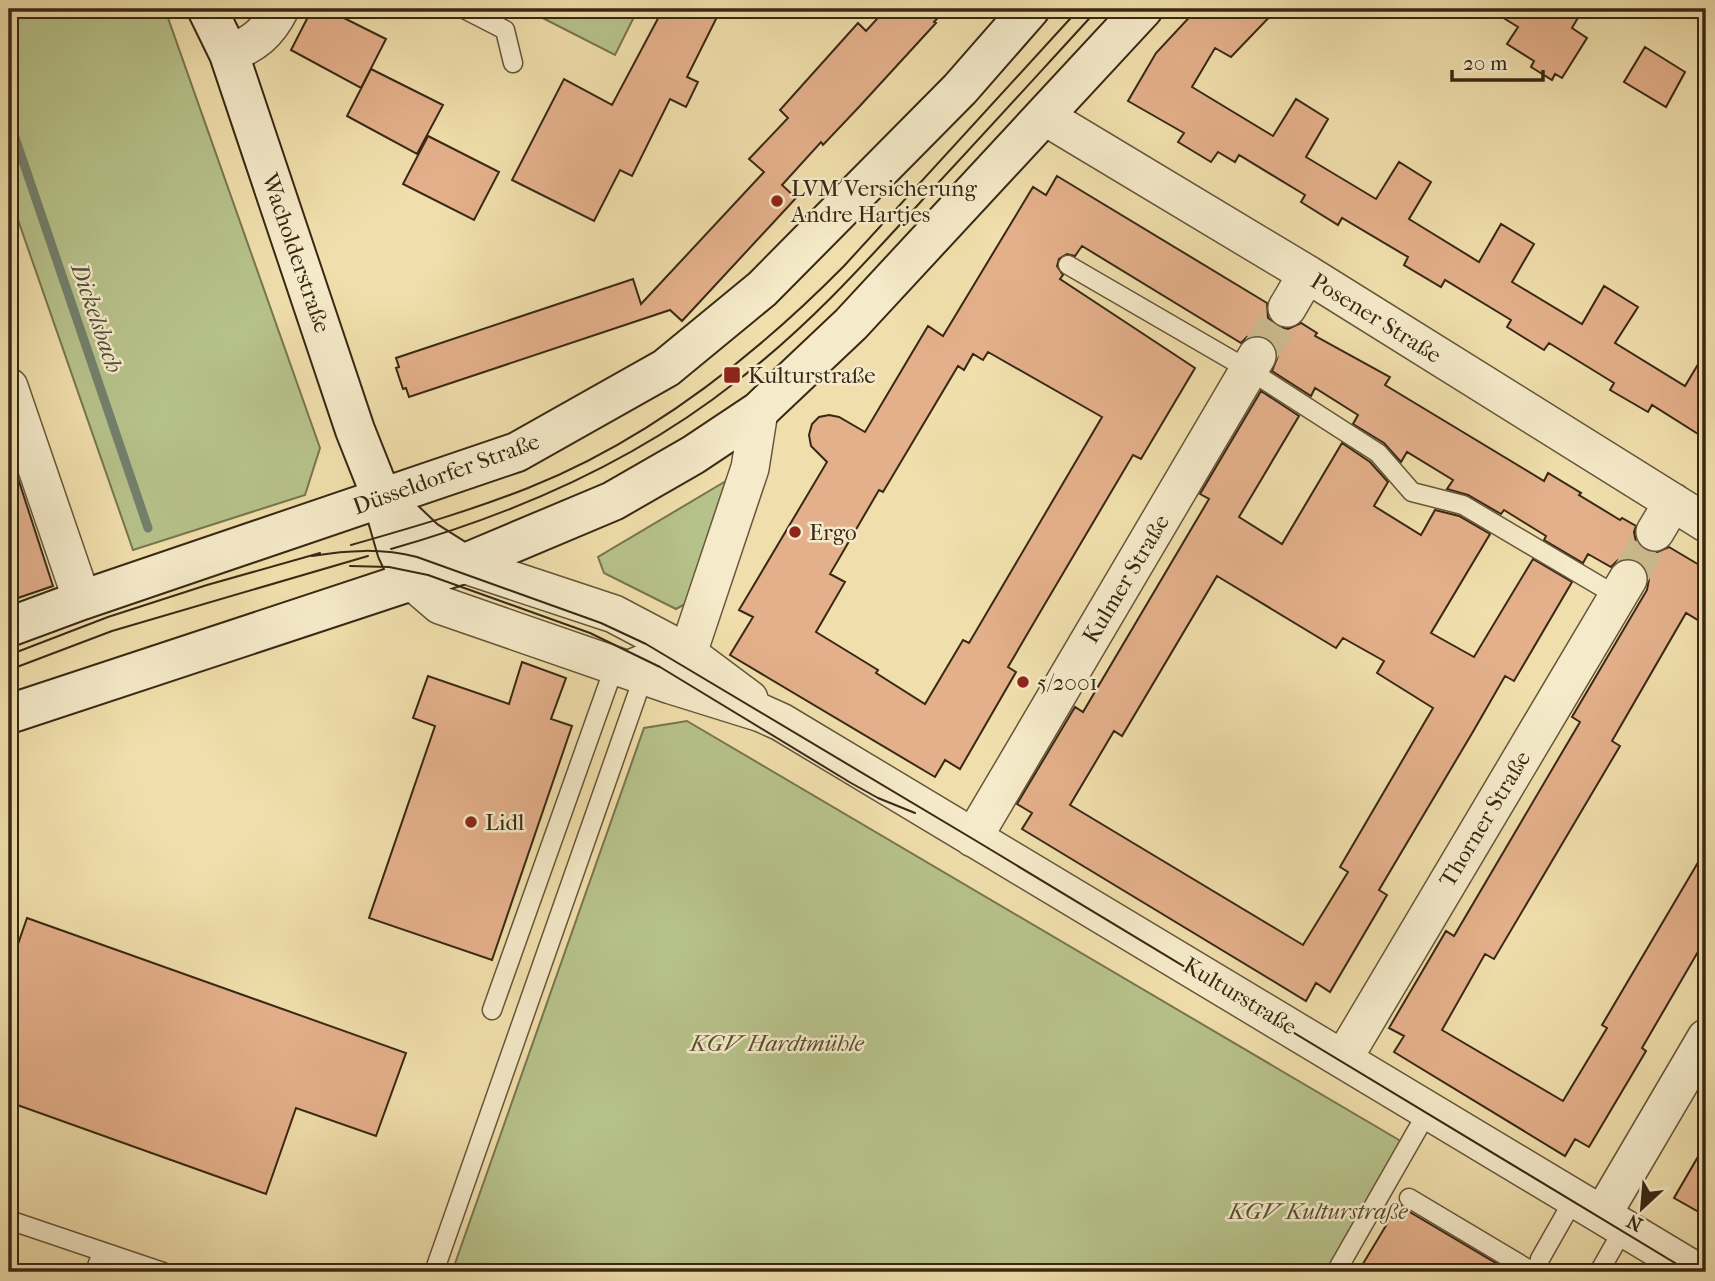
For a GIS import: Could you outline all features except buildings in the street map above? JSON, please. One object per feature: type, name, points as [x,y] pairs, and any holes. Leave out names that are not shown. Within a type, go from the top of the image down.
[{"type":"main road","name":"Wacholderstraße","points":[[207,9],[229,54],[355,430],[382,498],[397,550],[411,580]]},
{"type":"main road","name":"Düsseldorfer Straße","points":[[9,628],[82,600],[527,447],[666,368],[762,289],[960,89],[1030,9]]},
{"type":"main road","points":[[9,714],[463,564],[613,502],[693,455],[759,411],[852,324],[1143,9]]},
{"type":"main road","name":"Wacholderstraße","points":[[382,498],[425,540],[463,564]]},
{"type":"street","points":[[229,54],[253,44],[280,9]]},
{"type":"street","name":"Posener Straße","points":[[1044,116],[1307,274],[1664,517],[1706,523]]},
{"type":"street","points":[[1287,308],[1307,274]]},
{"type":"street","name":"Kulmer Straße","points":[[973,838],[1253,363]]},
{"type":"street","points":[[9,387],[82,600]]},
{"type":"street","points":[[630,670],[677,648],[750,468],[759,411]]},
{"type":"street","name":"Kulturstraße","points":[[463,564],[614,614],[677,648],[771,717],[1697,1272]]},
{"type":"street","name":"Kulturstraße","points":[[411,580],[440,606],[771,717]]},
{"type":"street","name":"Thorner Straße","points":[[1343,1059],[1622,587]]},
{"type":"street","points":[[1600,1214],[1706,1038]]},
{"type":"lane","points":[[464,9],[505,30],[513,63]]},
{"type":"lane","points":[[1068,265],[1253,363],[1378,453],[1412,492],[1463,505],[1622,587]]},
{"type":"lane","points":[[492,1010],[630,670]]},
{"type":"lane","points":[[434,1272],[630,670]]},
{"type":"lane","points":[[1336,1272],[1428,1111]]},
{"type":"lane","points":[[1409,1198],[1535,1272],[1540,1259],[1600,1214]]},
{"type":"lane","points":[[1599,1272],[1600,1214]]},
{"type":"lane","points":[[9,1220],[163,1272]]},
{"type":"lane","points":[[95,1272],[102,1252]]},
{"type":"green space","points":[[9,9],[162,9],[168,18],[320,448],[305,495],[133,550],[9,194]]},
{"type":"green space","points":[[525,9],[638,9],[615,55]]},
{"type":"green space","points":[[731,478],[687,603],[676,609],[604,573],[598,557]]},
{"type":"green space","name":"KGV Hardtmühle","points":[[687,721],[1416,1150],[1346,1272],[452,1272],[644,728]]},
{"type":"waterway","name":"Dickelsbach","points":[[9,120],[148,528]]},
{"type":"tunnel","points":[[1257,356],[1287,308]]},
{"type":"tunnel","points":[[1628,579],[1655,532]]},
{"type":"tram line","points":[[351,545],[462,512],[528,488],[616,446],[697,394],[773,333],[844,266],[1079,9]]},
{"type":"tram line","points":[[391,549],[483,519],[573,482],[658,436],[737,381],[788,339],[836,293],[1098,9]]},
{"type":"tram line","points":[[312,556],[365,551],[417,557],[601,623],[646,644],[1690,1272]]},
{"type":"tram line","points":[[9,655],[108,617],[320,553]]},
{"type":"tram line","points":[[9,670],[112,631],[368,556]]},
{"type":"tram line","points":[[350,566],[389,567],[428,575],[590,633],[660,667],[878,798],[915,813]]},
{"type":"place","name":"LVM Versicherung Andre Hartjes","points":[[777,201]]},
{"type":"place","name":"Kulturstraße","points":[[732,375]]},
{"type":"place","name":"Ergo","points":[[795,532]]},
{"type":"place","name":"5/2001","points":[[1023,682]]},
{"type":"place","name":"Lidl","points":[[471,822]]},
{"type":"park label","name":"KGV Kulturstraße","points":[[1318,1211]]}]
